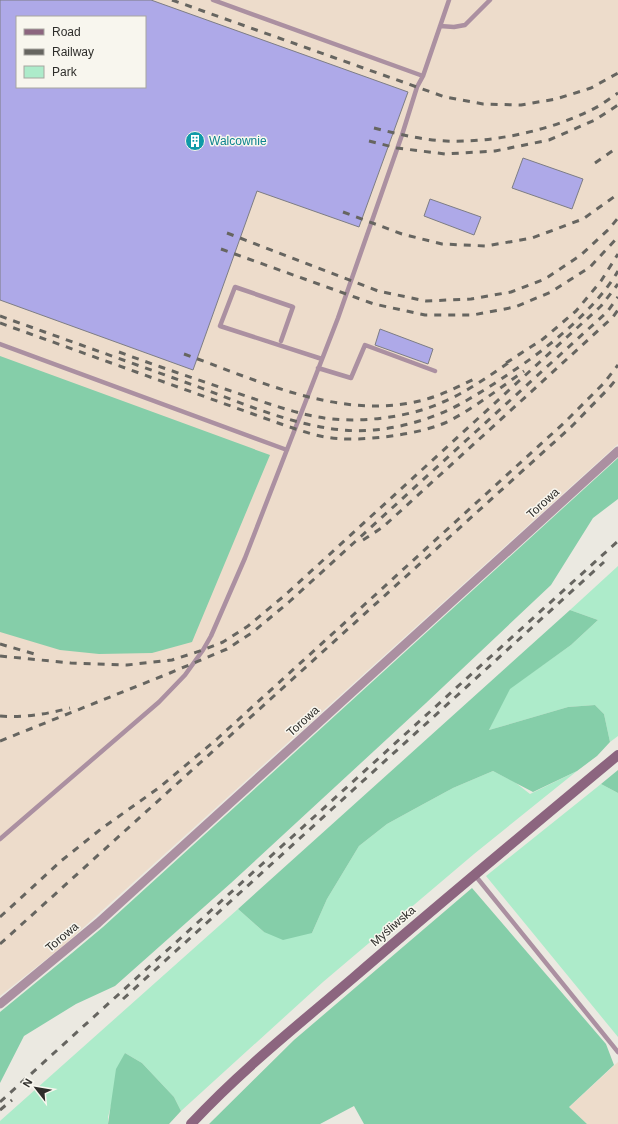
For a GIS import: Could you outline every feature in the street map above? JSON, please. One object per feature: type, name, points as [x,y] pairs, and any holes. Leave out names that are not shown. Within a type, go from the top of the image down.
[{"type":"street","name":"Torowa","points":[[0,1004],[98,923],[618,451]]},
{"type":"street","name":"Myśliwska","points":[[191,1124],[209,1104],[269,1049],[474,874],[618,755]]},
{"type":"lane","points":[[213,0],[423,76]]},
{"type":"lane","points":[[0,839],[158,702],[185,675],[212,636],[246,558],[338,318],[400,141],[416,88],[423,76],[449,0]]},
{"type":"lane","points":[[440,26],[454,27],[465,25],[490,0]]},
{"type":"lane","points":[[281,341],[292,307],[235,287],[220,326],[322,359]]},
{"type":"lane","points":[[0,344],[287,450]]},
{"type":"lane","points":[[318,368],[352,378],[365,345],[435,371]]},
{"type":"lane","points":[[474,874],[618,1052]]},
{"type":"shaded area","points":[[0,0],[618,0],[618,444],[63,946],[0,996]]},
{"type":"shaded area","points":[[618,1062],[618,1124],[587,1124],[569,1107]]},
{"type":"green space","points":[[0,356],[270,455],[192,642],[152,653],[99,654],[60,650],[0,632]]},
{"type":"green space","points":[[618,458],[618,499],[593,518],[551,585],[231,883],[115,986],[76,1004],[24,1036],[0,1083],[0,1012],[103,927]]},
{"type":"green space","points":[[618,566],[618,736],[610,742],[604,714],[595,705],[568,707],[489,730],[509,689],[571,645],[598,620],[570,610]]},
{"type":"green space","points":[[570,610],[598,620],[571,645],[510,689],[489,730],[568,707],[595,705],[604,714],[610,742],[597,756],[577,771],[533,792],[493,771],[453,788],[387,824],[359,846],[327,899],[312,933],[283,940],[264,932],[238,909]]},
{"type":"green space","points":[[618,770],[618,793],[601,784]]},
{"type":"green space","points":[[493,771],[516,783],[530,794],[577,771],[474,854],[323,982],[181,1111],[174,1097],[142,1063],[125,1053],[108,1117],[108,1124],[0,1124],[0,1121],[238,909],[264,932],[312,933],[327,899],[359,846],[387,824],[453,788]]},
{"type":"green space","points":[[601,784],[618,793],[618,1037],[486,876]]},
{"type":"green space","points":[[472,888],[606,1044],[614,1065],[569,1107],[587,1124],[364,1124],[354,1106],[320,1124],[209,1124],[294,1040]]},
{"type":"green space","points":[[125,1053],[142,1063],[174,1097],[181,1111],[169,1124],[108,1124],[116,1069]]},
{"type":"building","name":"Walcownie","points":[[0,0],[151,0],[408,92],[359,227],[257,191],[193,370],[0,300]]},
{"type":"building","points":[[523,158],[583,179],[572,209],[512,188]]},
{"type":"building","points":[[430,199],[481,217],[474,235],[424,216]]},
{"type":"building","points":[[380,329],[433,349],[428,364],[375,345]]},
{"type":"railway","points":[[172,0],[445,97],[483,104],[521,105],[556,99],[591,88],[618,73]]},
{"type":"railway","points":[[374,128],[410,136],[446,141],[501,138],[538,130],[573,118],[596,107],[618,93]]},
{"type":"railway","points":[[369,141],[397,148],[445,154],[495,151],[549,140],[595,120],[618,105]]},
{"type":"railway","points":[[595,163],[618,147]]},
{"type":"railway","points":[[343,212],[402,234],[442,244],[486,246],[532,238],[583,219],[618,194]]},
{"type":"railway","points":[[227,233],[378,291],[426,301],[471,299],[511,292],[545,279],[581,255],[609,229],[618,218]]},
{"type":"railway","points":[[221,249],[374,304],[425,315],[473,315],[515,307],[551,292],[590,267],[618,237]]},
{"type":"railway","points":[[506,363],[543,339],[576,311],[601,281],[618,254]]},
{"type":"railway","points":[[0,316],[259,410],[305,424],[352,431],[374,430],[386,429],[423,420],[447,411],[495,383],[539,352],[570,327],[597,300],[618,271]]},
{"type":"railway","points":[[0,656],[71,663],[127,665],[172,660],[223,642],[248,626],[284,596],[601,306],[618,284]]},
{"type":"railway","points":[[0,741],[227,649],[253,632],[289,602],[607,312],[618,297]]},
{"type":"railway","points":[[363,540],[383,527],[613,317],[618,310]]},
{"type":"railway","points":[[0,323],[301,431],[338,439],[371,438],[407,434],[439,425],[470,409],[524,371]]},
{"type":"railway","points":[[119,352],[283,408],[318,417],[348,420],[365,420],[398,416],[429,408],[469,389],[511,361]]},
{"type":"railway","points":[[184,354],[294,393],[352,405],[381,406],[410,403],[445,393],[478,377]]},
{"type":"railway","points":[[0,917],[61,861],[101,829],[160,787],[217,739],[565,422],[604,383],[618,365]]},
{"type":"railway","points":[[0,944],[571,427],[618,377]]},
{"type":"railway","points":[[0,1102],[618,541]]},
{"type":"railway","points":[[123,999],[604,562]]},
{"type":"railway","points":[[0,644],[38,655]]},
{"type":"railway","points":[[0,716],[35,715],[70,708]]},
{"type":"railway","points":[[0,1110],[12,1100]]},
{"type":"place","name":"Walcownie","points":[[195,141]]}]
